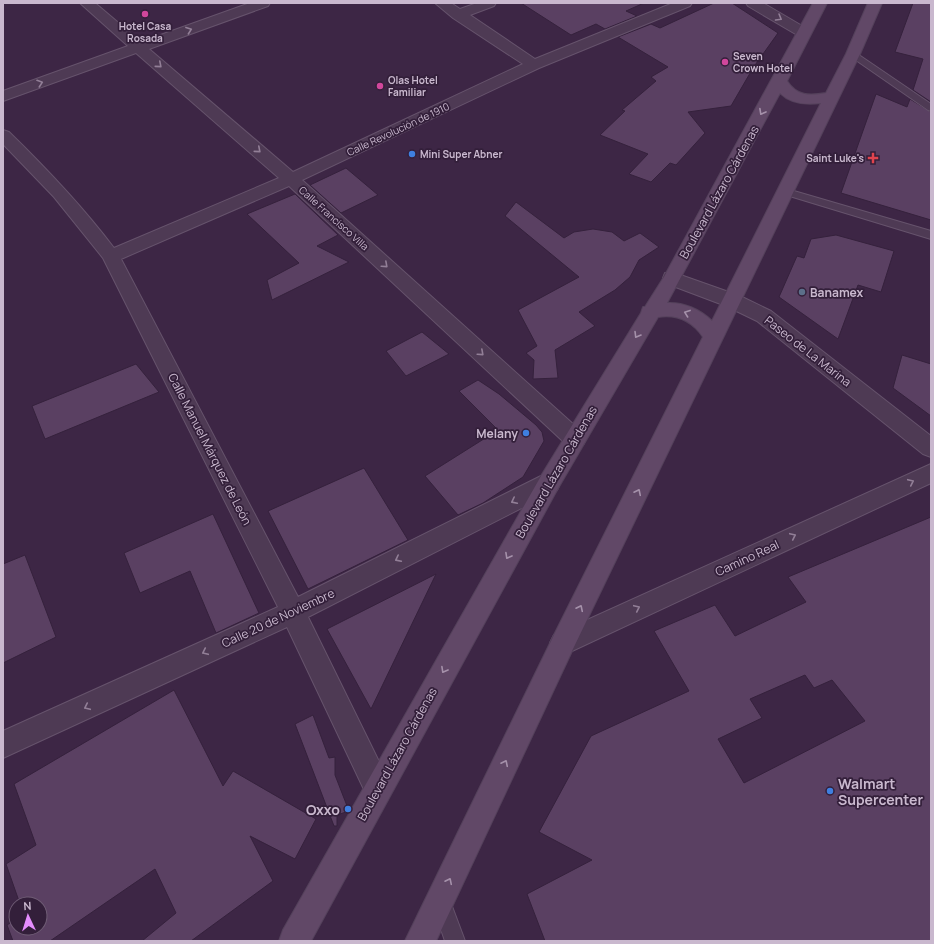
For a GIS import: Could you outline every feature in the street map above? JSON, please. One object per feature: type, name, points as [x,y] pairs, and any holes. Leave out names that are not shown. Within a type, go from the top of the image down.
[{"type":"main road","name":"Boulevard Lázaro Cárdenas","points":[[294,941],[549,483],[650,312],[672,278],[820,3]]},
{"type":"main road","points":[[420,941],[563,643],[854,54],[875,3]]},
{"type":"main road","points":[[779,81],[784,90],[796,99],[810,100],[832,97]]},
{"type":"main road","points":[[650,312],[664,309],[688,312],[701,320],[714,337]]},
{"type":"street","name":"Calle Francisco Villa","points":[[88,3],[291,179],[575,439]]},
{"type":"street","points":[[3,96],[263,3]]},
{"type":"street","points":[[442,3],[534,65]]},
{"type":"street","points":[[458,14],[489,3]]},
{"type":"street","name":"Calle Revolución de 1910","points":[[111,256],[291,179],[534,65],[685,3]]},
{"type":"street","points":[[757,4],[804,33]]},
{"type":"street","name":"Calle Manuel Márquez de León","points":[[3,135],[90,226],[111,256],[293,612],[378,788]]},
{"type":"street","name":"Paseo de La Marina","points":[[672,278],[733,300],[764,316],[931,448]]},
{"type":"street","name":"Camino Real","points":[[563,643],[931,473]]},
{"type":"street","name":"Calle 20 de Noviembre","points":[[3,745],[293,612],[549,483]]},
{"type":"lane","points":[[854,54],[931,108]]},
{"type":"lane","points":[[787,192],[931,235]]},
{"type":"lane","points":[[440,900],[455,941]]},
{"type":"building","points":[[521,3],[644,3],[626,11],[637,16],[605,29],[596,24],[571,35]]},
{"type":"building","points":[[714,3],[732,3],[778,33],[753,68],[731,106],[688,112],[705,133],[676,165],[670,163],[651,182],[629,174],[648,154],[600,135],[625,111],[622,110],[656,81],[651,77],[668,67],[618,37],[651,24],[660,28]]},
{"type":"building","points":[[913,3],[931,3],[931,102],[913,90],[923,59],[895,52]]},
{"type":"building","points":[[876,94],[907,107],[910,99],[931,112],[931,220],[841,193]]},
{"type":"building","points":[[346,168],[378,195],[341,213],[310,185]]},
{"type":"building","points":[[295,194],[338,235],[317,246],[349,262],[272,300],[267,280],[299,263],[247,214]]},
{"type":"building","points":[[516,202],[564,238],[574,232],[593,229],[612,232],[624,241],[640,233],[659,247],[639,260],[630,277],[615,290],[579,312],[595,326],[555,350],[558,378],[533,379],[534,360],[526,353],[537,346],[518,310],[579,277],[505,216]]},
{"type":"building","points":[[836,235],[894,251],[881,292],[858,285],[838,339],[779,297],[797,256],[804,258],[811,239]]},
{"type":"building","points":[[422,332],[449,354],[406,376],[386,351]]},
{"type":"building","points":[[902,355],[931,364],[931,416],[893,388]]},
{"type":"building","points":[[136,364],[159,392],[45,439],[32,406]]},
{"type":"building","points":[[478,380],[499,394],[536,425],[542,432],[544,441],[523,477],[483,503],[458,515],[425,476],[498,430],[459,391]]},
{"type":"building","points":[[364,468],[408,540],[308,589],[268,511]]},
{"type":"building","points":[[213,514],[259,613],[216,633],[190,571],[140,593],[124,553]]},
{"type":"building","points":[[931,517],[931,941],[545,941],[527,894],[592,860],[539,832],[591,736],[689,691],[654,631],[715,605],[735,636],[806,602],[788,577]],"holes":[[[805,675],[814,688],[832,680],[865,721],[744,783],[718,739],[762,718],[750,699]]]},
{"type":"building","points":[[25,555],[56,637],[3,663],[3,564]]},
{"type":"building","points":[[436,574],[371,709],[327,629]]},
{"type":"building","points":[[174,690],[223,786],[233,771],[316,819],[295,859],[250,836],[273,881],[191,941],[142,941],[176,913],[155,869],[50,941],[13,941],[11,936],[48,936],[48,896],[17,896],[6,864],[36,845],[14,784]]},
{"type":"building","points":[[313,715],[329,758],[335,757],[335,775],[349,811],[337,815],[337,826],[334,826],[295,724]]},
{"type":"place","name":"Hotel Casa Rosada","points":[[145,14]]},
{"type":"place","name":"Seven Crown Hotel","points":[[725,62]]},
{"type":"place","name":"Olas Hotel Familiar","points":[[380,86]]},
{"type":"place","name":"Mini Super Abner","points":[[412,154]]},
{"type":"place","name":"Saint Luke's","points":[[873,158]]},
{"type":"place","name":"Banamex","points":[[802,292]]},
{"type":"place","name":"Melany","points":[[526,433]]},
{"type":"place","name":"Walmart Supercenter","points":[[830,791]]},
{"type":"place","name":"Oxxo","points":[[348,809]]}]
